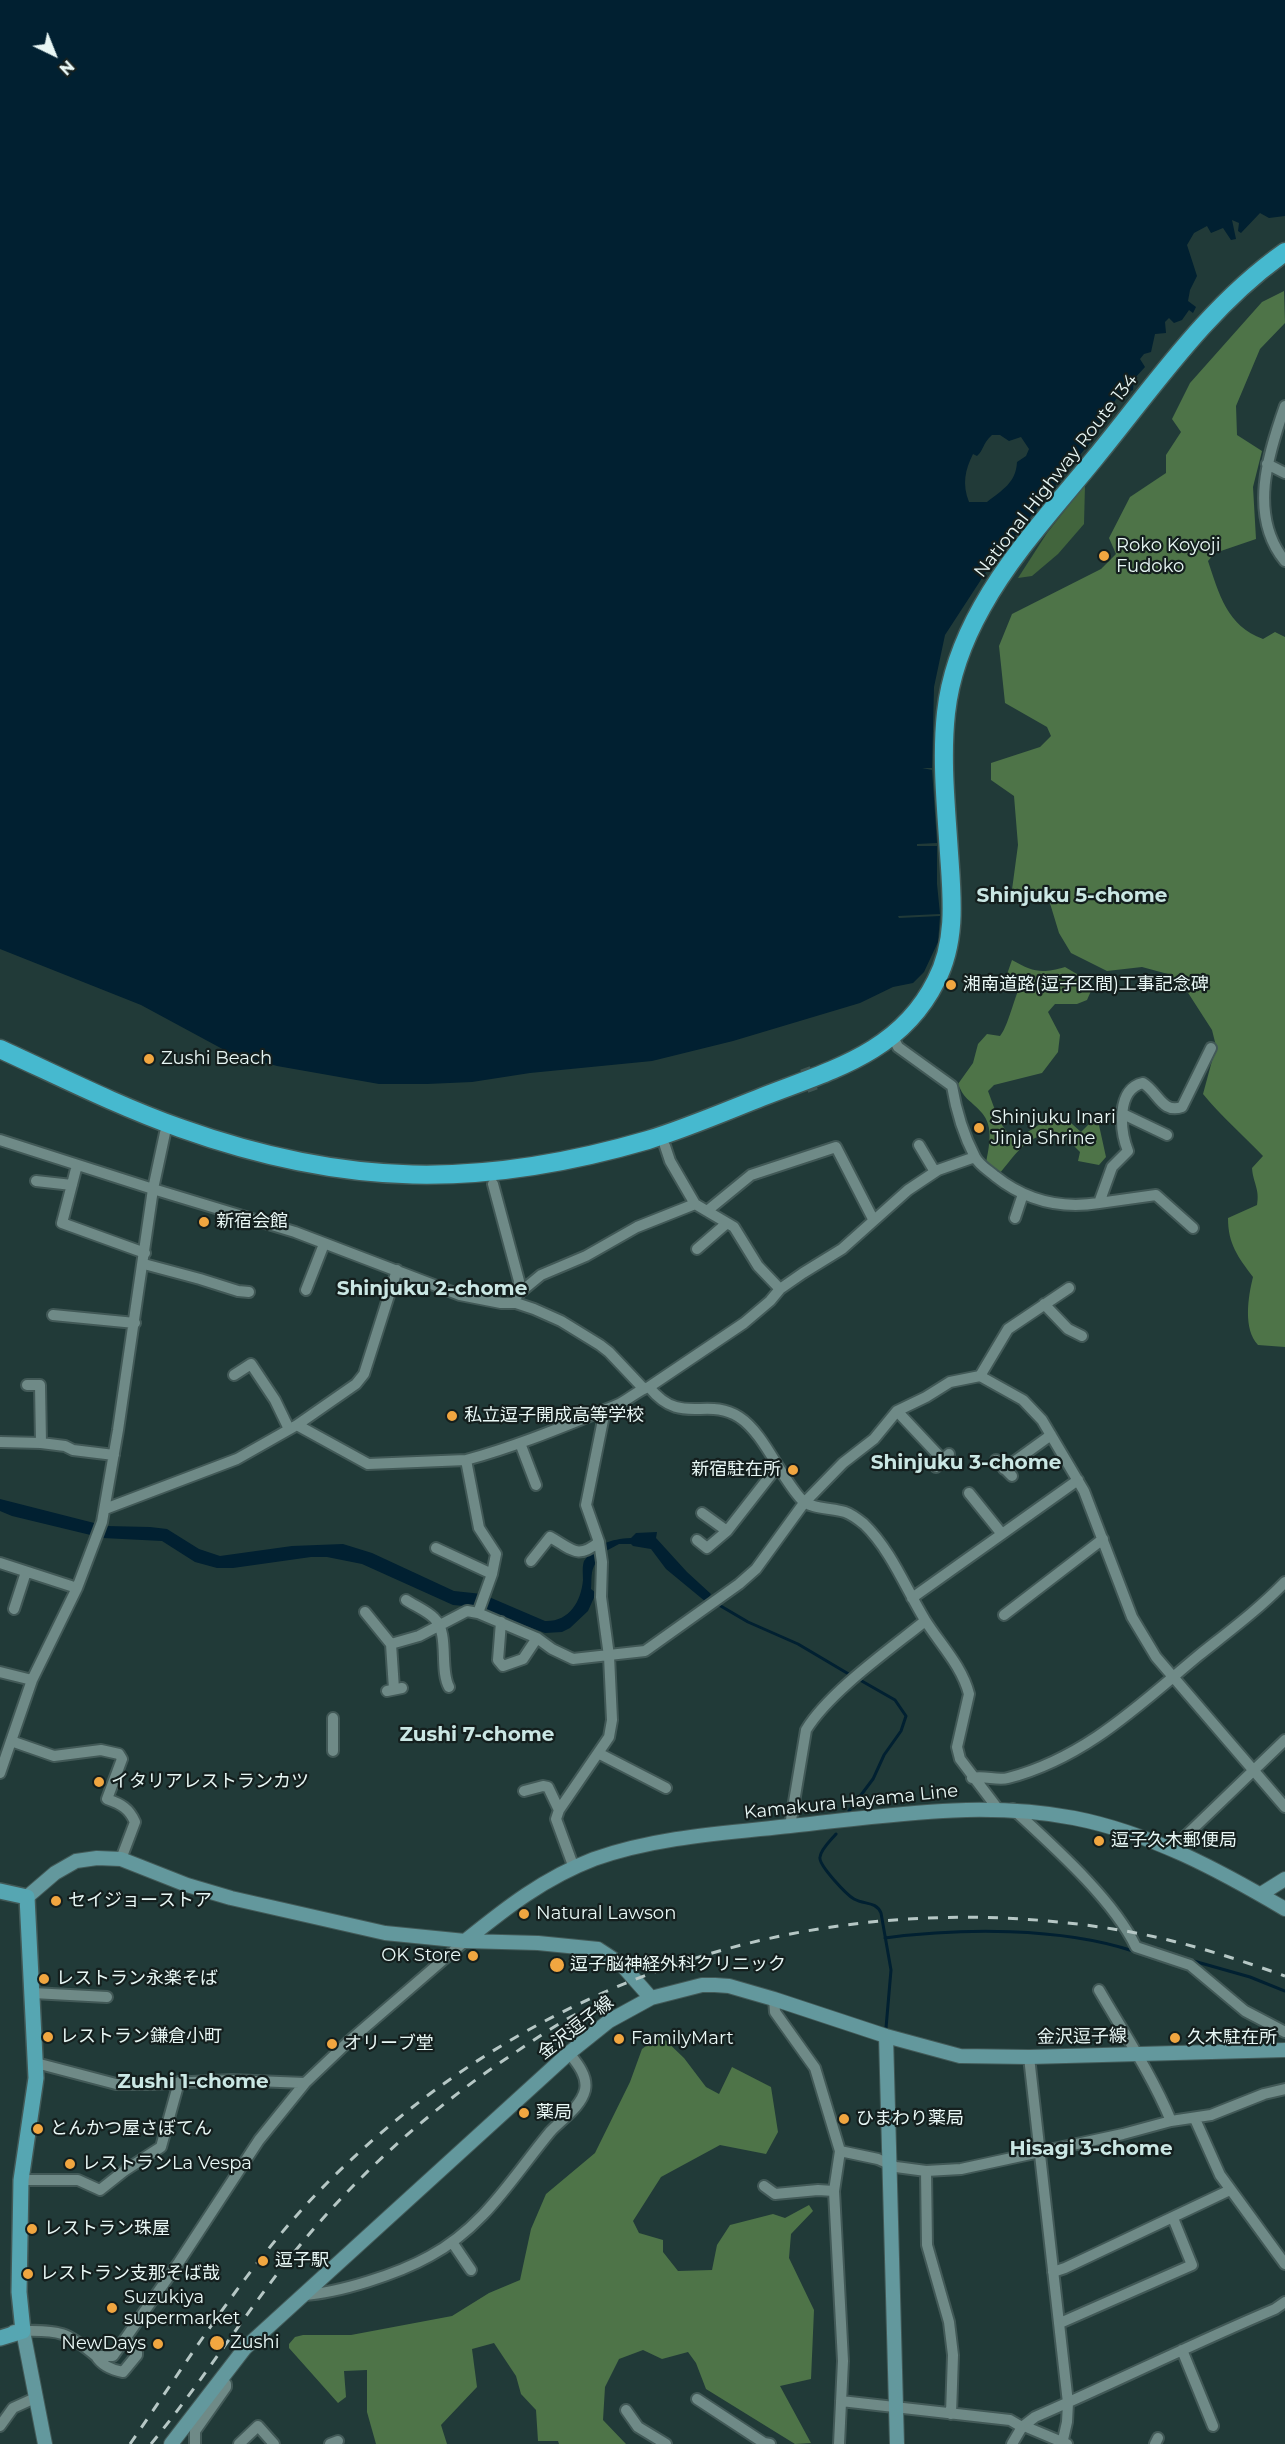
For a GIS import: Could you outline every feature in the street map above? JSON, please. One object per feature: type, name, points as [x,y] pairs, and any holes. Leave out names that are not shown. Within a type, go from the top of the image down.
[{"type":"highway","name":"National Highway Route 134","points":[[0,1049],[141,1113],[229,1144],[339,1170],[418,1176],[506,1171],[609,1150],[688,1126],[866,1055],[896,1034],[918,1010],[937,980],[949,949],[952,904],[944,759],[946,710],[963,646],[981,608],[1022,549],[1206,322],[1249,280],[1285,252]]},
{"type":"main road","name":"Kamakura Hayama Line","points":[[465,1941],[531,1889],[595,1859],[662,1841],[919,1811],[1013,1809],[1075,1819],[1172,1849],[1261,1894],[1285,1909]]},
{"type":"main road","points":[[27,1897],[55,1873],[76,1861],[97,1858],[122,1859],[187,1885],[220,1895],[385,1933],[465,1941],[538,1943],[598,1948],[621,1965],[651,1998]]},
{"type":"main road","points":[[1261,1894],[1285,1879]]},
{"type":"main road","points":[[0,1891],[27,1897]]},
{"type":"main road","points":[[27,1897],[36,2078],[21,2180],[19,2292],[23,2331],[45,2444]]},
{"type":"main road","name":"金沢逗子線","points":[[171,2444],[245,2348],[569,2053],[609,2021],[651,1998],[702,1985],[729,1986],[886,2036],[960,2056],[1285,2050]]},
{"type":"main road","points":[[886,2036],[897,2444]]},
{"type":"main road","points":[[0,2333],[23,2331]]},
{"type":"main road","points":[[0,2338],[23,2331]]},
{"type":"street","points":[[1285,406],[1267,464],[1264,498],[1276,549],[1285,561]]},
{"type":"street","points":[[1267,464],[1285,472]]},
{"type":"street","points":[[896,1043],[898,1047],[952,1086],[957,1113],[975,1158],[1009,1187],[1055,1204],[1099,1203],[1156,1195],[1193,1228]]},
{"type":"street","points":[[1099,1203],[1112,1167],[1128,1151],[1122,1128],[1128,1091],[1134,1085],[1143,1083],[1151,1087],[1165,1107],[1174,1110],[1182,1107],[1211,1048]]},
{"type":"street","points":[[1123,1114],[1167,1135]]},
{"type":"street","points":[[0,1773],[32,1680],[76,1588],[102,1522],[135,1323],[153,1189],[165,1133]]},
{"type":"street","points":[[0,1140],[295,1232],[460,1295],[501,1302],[517,1298],[542,1275],[586,1256],[630,1231],[695,1204]]},
{"type":"street","points":[[920,1145],[935,1172]]},
{"type":"street","points":[[665,1146],[670,1161],[695,1204],[734,1227],[758,1266],[780,1289]]},
{"type":"street","points":[[707,1211],[751,1175],[836,1147],[873,1219]]},
{"type":"street","points":[[234,1375],[251,1364],[293,1427],[368,1464],[466,1460],[520,1443],[629,1400],[744,1323],[770,1301],[780,1289],[842,1249],[908,1190],[935,1172],[975,1158]]},
{"type":"street","points":[[77,1165],[62,1223],[144,1259],[238,1291],[249,1292]]},
{"type":"street","points":[[36,1181],[72,1185]]},
{"type":"street","points":[[493,1184],[519,1281],[517,1298]]},
{"type":"street","points":[[1015,1218],[1023,1194]]},
{"type":"street","points":[[697,1249],[727,1223]]},
{"type":"street","points":[[306,1290],[324,1244]]},
{"type":"street","points":[[105,1509],[237,1459],[293,1427],[356,1384],[364,1374],[397,1270]]},
{"type":"street","points":[[980,1376],[1008,1329],[1069,1288]]},
{"type":"street","points":[[517,1298],[588,1337],[609,1352],[658,1399],[670,1407],[731,1412],[741,1418],[753,1430],[804,1503],[847,1512],[864,1524],[881,1545],[925,1621],[967,1685],[969,1694],[957,1747],[960,1759],[972,1778],[988,1794],[998,1809]]},
{"type":"street","points":[[1044,1304],[1068,1329],[1082,1336]]},
{"type":"street","points":[[53,1315],[135,1323]]},
{"type":"street","points":[[391,1644],[419,1636],[467,1611],[479,1611],[537,1638],[552,1649],[573,1659],[645,1651],[739,1584],[756,1569],[804,1503],[843,1463],[874,1439],[897,1411],[950,1382],[980,1376],[1023,1400],[1036,1412],[1084,1491],[1132,1617],[1156,1657],[1285,1807]]},
{"type":"street","points":[[27,1385],[40,1385],[41,1443]]},
{"type":"street","points":[[574,1868],[556,1819],[559,1810],[609,1737],[612,1720],[609,1656],[601,1597],[602,1562],[599,1544],[586,1505],[605,1410]]},
{"type":"street","points":[[897,1411],[943,1460]]},
{"type":"street","points":[[996,1460],[1008,1473],[1051,1435]]},
{"type":"street","points":[[0,1442],[41,1443],[114,1455]]},
{"type":"street","points":[[520,1443],[536,1485]]},
{"type":"street","points":[[466,1460],[479,1528],[496,1554],[492,1574],[479,1611]]},
{"type":"street","points":[[697,1540],[707,1548],[727,1531],[777,1467]]},
{"type":"street","points":[[912,1598],[1078,1480]]},
{"type":"street","points":[[969,1492],[1002,1534]]},
{"type":"street","points":[[702,1513],[727,1531]]},
{"type":"street","points":[[531,1561],[550,1537],[579,1552],[587,1551],[599,1544]]},
{"type":"street","points":[[1005,1615],[1103,1539]]},
{"type":"street","points":[[436,1548],[492,1574]]},
{"type":"street","points":[[0,1563],[76,1588]]},
{"type":"street","points":[[14,1609],[26,1572]]},
{"type":"street","points":[[972,1778],[980,1776],[1006,1779],[1069,1755],[1136,1709],[1263,1605],[1285,1582]]},
{"type":"street","points":[[406,1600],[435,1619],[439,1625],[444,1652],[444,1679],[449,1687]]},
{"type":"street","points":[[365,1612],[391,1644],[394,1689]]},
{"type":"street","points":[[790,1826],[806,1730],[813,1719],[829,1701],[925,1621]]},
{"type":"street","points":[[501,1622],[498,1660],[503,1666],[523,1659],[537,1638]]},
{"type":"street","points":[[0,1672],[32,1680]]},
{"type":"street","points":[[333,1718],[333,1751]]},
{"type":"street","points":[[1172,1849],[1285,1740]]},
{"type":"street","points":[[11,1742],[54,1756],[101,1750],[119,1754],[122,1759],[107,1799],[122,1805],[131,1812],[135,1822],[122,1859]]},
{"type":"street","points":[[598,1753],[666,1788]]},
{"type":"street","points":[[524,1791],[543,1786],[548,1787],[559,1810]]},
{"type":"street","points":[[1013,1809],[1120,1918],[1136,1947],[1190,1965],[1245,2011],[1285,2032]]},
{"type":"street","points":[[115,2369],[113,2356],[259,2140],[305,2084],[348,2042],[465,1941]]},
{"type":"street","points":[[1099,1990],[1138,2054],[1171,2121]]},
{"type":"street","points":[[33,1993],[107,1997]]},
{"type":"street","points":[[774,1999],[775,2012],[815,2068],[840,2151],[834,2191],[843,2361],[839,2444]]},
{"type":"street","points":[[303,2295],[318,2294],[374,2279],[419,2262],[462,2236],[493,2207],[552,2131],[578,2103],[585,2091],[585,2081],[581,2070],[569,2053]]},
{"type":"street","points":[[842,2401],[1010,2420],[1064,2443],[1068,2403],[1029,2056]]},
{"type":"street","points":[[36,2063],[116,2084],[231,2080],[305,2084]]},
{"type":"street","points":[[21,2180],[78,2180],[100,2190],[161,2147],[179,2082]]},
{"type":"street","points":[[840,2151],[896,2167],[926,2170],[970,2167],[1171,2121],[1195,2119],[1285,2089]]},
{"type":"street","points":[[1195,2119],[1220,2175],[1285,2264]]},
{"type":"street","points":[[926,2170],[927,2245],[949,2322],[953,2355],[951,2414]]},
{"type":"street","points":[[764,2186],[775,2194],[818,2190],[834,2191]]},
{"type":"street","points":[[1053,2272],[1230,2190]]},
{"type":"street","points":[[1060,2323],[1192,2265],[1173,2218]]},
{"type":"street","points":[[452,2242],[471,2270]]},
{"type":"street","points":[[1012,2444],[1023,2426],[1035,2417],[1275,2309],[1285,2302]]},
{"type":"street","points":[[23,2331],[61,2332],[70,2336],[110,2369],[123,2372],[137,2355],[138,2349],[124,2342]]},
{"type":"street","points":[[1182,2350],[1213,2426]]},
{"type":"street","points":[[96,2356],[113,2356]]},
{"type":"street","points":[[195,2444],[195,2431],[226,2387],[221,2379]]},
{"type":"street","points":[[0,2426],[13,2408],[35,2398]]},
{"type":"street","points":[[697,2399],[764,2443],[770,2444]]},
{"type":"street","points":[[627,2410],[638,2427],[666,2444]]},
{"type":"street","points":[[239,2444],[258,2426],[274,2444]]},
{"type":"green space","points":[[1284,291],[1285,323],[1260,349],[1236,406],[1237,435],[1262,451],[1253,487],[1256,539],[1215,553],[1208,561],[1226,608],[1241,626],[1263,639],[1275,632],[1285,637],[1285,1347],[1258,1345],[1250,1330],[1248,1303],[1253,1277],[1235,1250],[1228,1227],[1228,1218],[1257,1205],[1258,1195],[1252,1168],[1263,1156],[1203,1094],[1216,1046],[1212,1030],[1183,985],[1168,974],[1142,967],[1107,971],[1071,953],[1059,933],[1049,900],[1011,897],[1018,845],[1014,796],[991,780],[991,763],[1040,747],[1051,736],[1047,727],[1005,703],[999,646],[1012,614],[1101,569],[1116,554],[1109,538],[1130,497],[1166,473],[1166,455],[1181,432],[1172,419],[1190,383],[1262,302]]},
{"type":"green space","points":[[1085,485],[1084,524],[1058,554],[1032,576],[1018,578],[1047,533]]},
{"type":"green space","points":[[1012,960],[1037,971],[1050,971],[1065,967],[1087,980],[1091,991],[1087,1000],[1077,1004],[1055,1004],[1048,1012],[1060,1035],[1058,1052],[1042,1073],[994,1085],[988,1091],[999,1121],[1010,1136],[1020,1137],[1040,1124],[1057,1118],[1071,1123],[1081,1132],[1097,1116],[1106,1157],[1099,1165],[1078,1161],[1080,1152],[1061,1133],[1032,1139],[1019,1150],[1000,1173],[986,1163],[990,1137],[988,1124],[958,1084],[973,1063],[978,1044],[987,1034],[1000,1036],[1005,1027],[1018,991],[1006,977]]},
{"type":"green space","points":[[660,2035],[684,2058],[706,2087],[719,2094],[732,2067],[771,2087],[778,2132],[766,2154],[720,2145],[661,2177],[633,2221],[639,2233],[663,2240],[663,2252],[678,2271],[712,2270],[717,2245],[730,2225],[773,2214],[785,2218],[809,2205],[813,2211],[791,2234],[789,2258],[814,2310],[811,2379],[780,2386],[811,2443],[795,2444],[706,2389],[696,2363],[688,2352],[662,2359],[643,2350],[619,2359],[605,2387],[603,2420],[626,2444],[559,2444],[558,2441],[538,2441],[536,2410],[521,2394],[516,2376],[494,2343],[472,2349],[477,2387],[441,2425],[447,2444],[376,2444],[367,2412],[367,2370],[344,2371],[346,2397],[338,2403],[289,2348],[289,2344],[295,2337],[303,2335],[351,2335],[452,2316],[489,2293],[520,2280],[531,2229],[546,2194],[595,2153],[630,2082],[642,2049]]},
{"type":"water","points":[[0,0],[1285,0],[1285,216],[1269,218],[1260,213],[1241,233],[1238,231],[1239,223],[1232,220],[1236,239],[1231,240],[1223,228],[1211,233],[1207,226],[1194,233],[1187,245],[1197,276],[1190,290],[1188,301],[1196,307],[1193,313],[1189,310],[1182,320],[1174,323],[1169,318],[1165,322],[1166,333],[1155,334],[1151,352],[1144,354],[1140,359],[1145,367],[1134,379],[1133,390],[1116,399],[1096,435],[986,572],[945,635],[934,687],[932,768],[922,768],[932,770],[937,843],[917,844],[917,846],[937,846],[940,914],[898,916],[899,918],[940,916],[938,942],[924,972],[913,983],[893,987],[860,1003],[733,1041],[652,1061],[530,1073],[472,1082],[379,1084],[277,1066],[228,1052],[141,1005],[0,949]],"holes":[[[992,435],[1000,435],[1009,441],[1021,437],[1029,449],[1026,456],[1017,462],[1011,481],[998,494],[987,502],[969,502],[965,483],[970,460],[973,454],[977,456],[979,454]]]},
{"type":"water","points":[[0,1499],[106,1526],[167,1529],[199,1549],[220,1556],[292,1546],[343,1544],[372,1553],[454,1591],[482,1594],[545,1621],[561,1618],[572,1609],[582,1588],[584,1561],[594,1550],[610,1541],[631,1538],[636,1533],[657,1532],[656,1538],[711,1594],[706,1602],[666,1569],[651,1549],[631,1544],[619,1544],[606,1551],[594,1566],[591,1589],[596,1593],[588,1611],[570,1628],[562,1632],[545,1633],[475,1607],[453,1605],[362,1564],[327,1557],[311,1557],[233,1568],[217,1568],[195,1562],[162,1541],[103,1538],[12,1516],[0,1511]]},
{"type":"waterway","points":[[719,1605],[748,1622],[798,1644],[852,1676]]},
{"type":"waterway","points":[[849,1811],[873,1779],[884,1755],[901,1731],[906,1716],[895,1700],[860,1680]]},
{"type":"waterway","points":[[836,1834],[821,1854],[823,1866],[850,1896],[873,1905],[881,1913],[891,1970],[886,2028]]},
{"type":"waterway","points":[[885,1938],[946,1932],[1010,1932],[1074,1937],[1133,1951]]},
{"type":"waterway","points":[[1190,1960],[1250,1977],[1285,1991]]},
{"type":"tunnel","points":[[805,1068],[813,1091]]},
{"type":"railway","points":[[130,2444],[248,2275],[273,2243],[328,2182],[410,2109],[498,2048],[591,1998],[690,1960],[792,1934],[897,1920],[1004,1918],[1113,1929],[1200,1948],[1285,1976]]},
{"type":"railway","points":[[151,2444],[296,2250],[343,2196],[394,2146],[449,2100],[543,2034],[580,2012]]},
{"type":"place","name":"Roko Koyoji Fudoko","points":[[1104,556]]},
{"type":"place","name":"湘南道路(逗子区間)工事記念碑","points":[[951,985]]},
{"type":"place","name":"Zushi Beach","points":[[149,1059]]},
{"type":"place","name":"Shinjuku Inari Jinja Shrine","points":[[979,1128]]},
{"type":"place","name":"新宿会館","points":[[204,1222]]},
{"type":"place","name":"私立逗子開成高等学校","points":[[452,1416]]},
{"type":"place","name":"新宿駐在所","points":[[793,1470]]},
{"type":"place","name":"イタリアレストランカツ","points":[[99,1782]]},
{"type":"place","name":"逗子久木郵便局","points":[[1099,1841]]},
{"type":"place","name":"セイジョーストア","points":[[56,1901]]},
{"type":"place","name":"Natural Lawson","points":[[524,1914]]},
{"type":"place","name":"OK Store","points":[[473,1956]]},
{"type":"place","name":"逗子脳神経外科クリニック","points":[[557,1965]]},
{"type":"place","name":"レストラン永楽そば","points":[[44,1979]]},
{"type":"place","name":"レストラン鎌倉小町","points":[[48,2037]]},
{"type":"place","name":"久木駐在所","points":[[1175,2038]]},
{"type":"place","name":"FamilyMart","points":[[619,2039]]},
{"type":"place","name":"オリーブ堂","points":[[332,2044]]},
{"type":"place","name":"薬局","points":[[524,2113]]},
{"type":"place","name":"ひまわり薬局","points":[[844,2119]]},
{"type":"place","name":"とんかつ屋さぼてん","points":[[38,2129]]},
{"type":"place","name":"レストランLa Vespa","points":[[70,2164]]},
{"type":"place","name":"レストラン珠屋","points":[[32,2229]]},
{"type":"place","name":"逗子駅","points":[[263,2261]]},
{"type":"place","name":"レストラン支那そば哉","points":[[28,2274]]},
{"type":"place","name":"Suzukiya supermarket","points":[[112,2308]]},
{"type":"place","name":"Zushi","points":[[217,2343]]},
{"type":"place","name":"NewDays","points":[[158,2344]]},
{"type":"district","name":"Shinjuku 5-chome","points":[[1072,896]]},
{"type":"district","name":"Shinjuku 2-chome","points":[[432,1289]]},
{"type":"district","name":"Shinjuku 3-chome","points":[[966,1463]]},
{"type":"district","name":"Zushi 7-chome","points":[[477,1735]]},
{"type":"district","name":"Zushi 1-chome","points":[[193,2082]]},
{"type":"district","name":"Hisagi 3-chome","points":[[1091,2149]]}]
